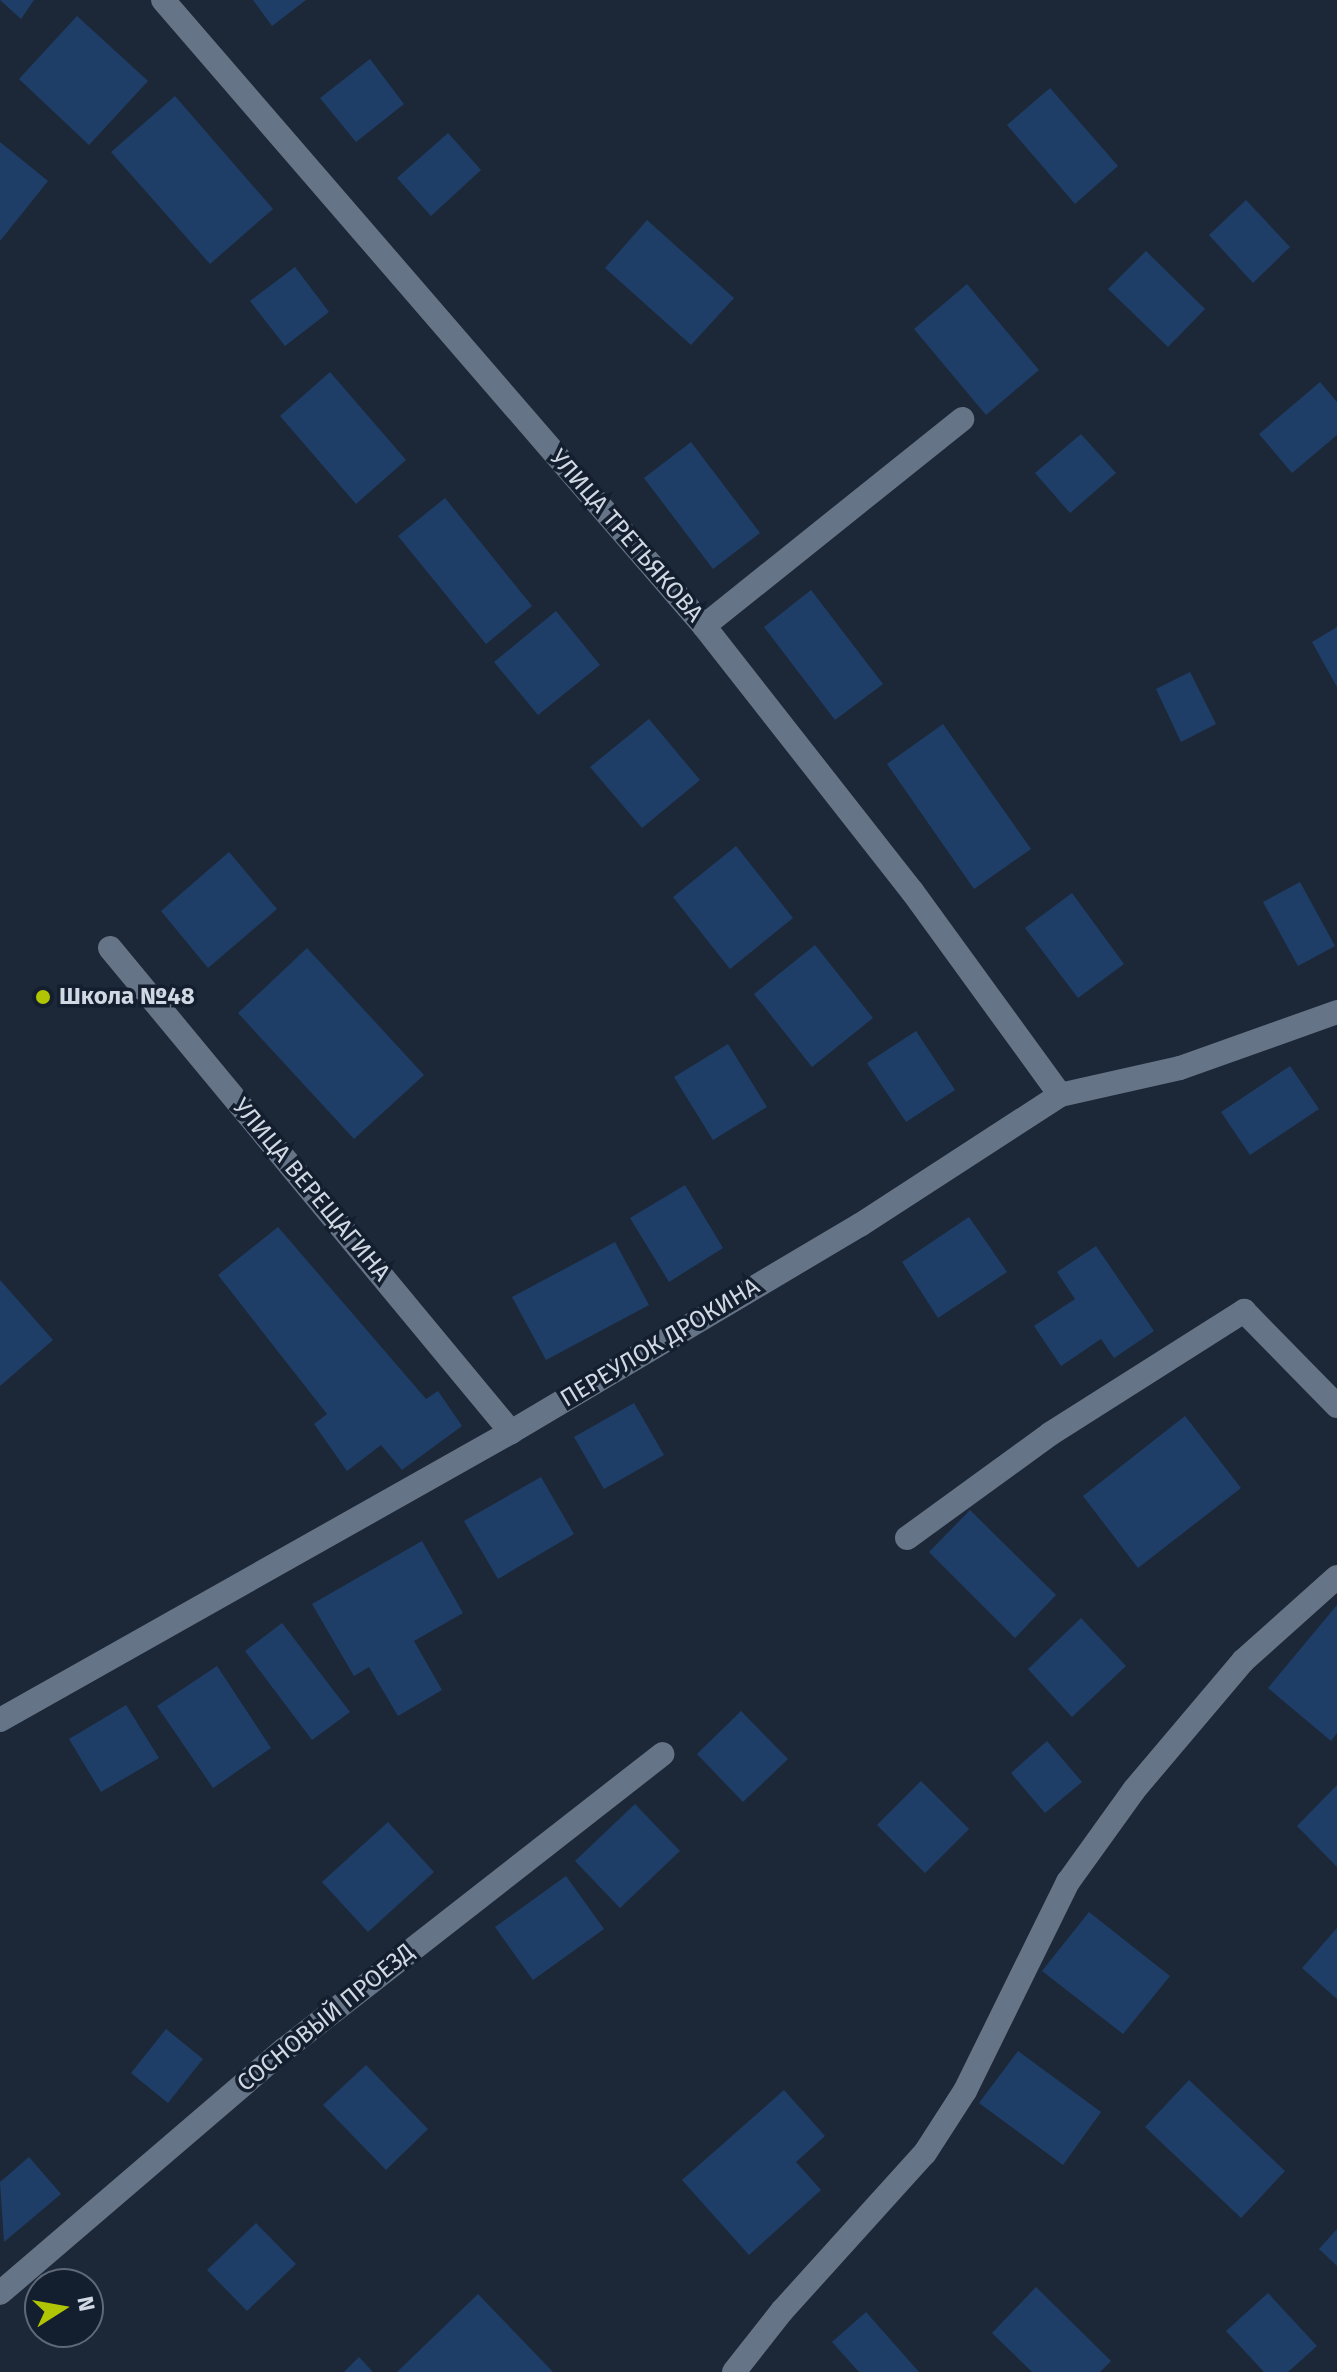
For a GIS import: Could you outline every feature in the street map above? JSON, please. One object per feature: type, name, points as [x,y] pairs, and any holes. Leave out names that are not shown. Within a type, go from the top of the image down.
[{"type":"street","name":"УЛИЦА ТРЕТЬЯКОВА","points":[[163,0],[704,626],[912,891],[1060,1095]]},
{"type":"street","points":[[704,626],[962,419]]},
{"type":"street","name":"УЛИЦА ВЕРЕЩАГИНА","points":[[110,948],[511,1432]]},
{"type":"street","name":"ПЕРЕУЛОК ДРОКИНА","points":[[0,1720],[511,1432],[860,1225],[1060,1095],[1180,1068],[1337,1012]]},
{"type":"street","points":[[907,1538],[1050,1434],[1244,1311],[1337,1406]]},
{"type":"street","points":[[734,2372],[782,2311],[925,2153],[965,2091],[1068,1882],[1134,1790],[1243,1661],[1337,1577]]},
{"type":"street","name":"СОСНОВЫЙ ПРОЕЗД","points":[[0,2293],[285,2049],[662,1754]]},
{"type":"building","points":[[0,0],[34,0],[21,19]]},
{"type":"building","points":[[253,0],[306,0],[272,26]]},
{"type":"building","points":[[77,16],[148,81],[89,145],[19,79]]},
{"type":"building","points":[[370,59],[404,104],[356,142],[320,98]]},
{"type":"building","points":[[1050,88],[1118,166],[1075,204],[1007,125]]},
{"type":"building","points":[[175,96],[273,209],[210,264],[111,152]]},
{"type":"building","points":[[448,133],[481,170],[431,216],[397,178]]},
{"type":"building","points":[[0,142],[48,181],[0,241]]},
{"type":"building","points":[[1246,200],[1290,247],[1253,283],[1209,235]]},
{"type":"building","points":[[647,220],[734,298],[691,345],[605,268]]},
{"type":"building","points":[[1146,251],[1205,309],[1168,347],[1108,289]]},
{"type":"building","points":[[295,267],[329,312],[285,346],[250,301]]},
{"type":"building","points":[[967,284],[1039,370],[986,415],[914,329]]},
{"type":"building","points":[[330,372],[406,460],[356,504],[280,416]]},
{"type":"building","points":[[1320,382],[1337,402],[1337,435],[1292,473],[1259,434]]},
{"type":"building","points":[[1081,434],[1116,473],[1070,513],[1035,473]]},
{"type":"building","points":[[691,442],[760,533],[713,569],[644,478]]},
{"type":"building","points":[[445,498],[532,606],[486,644],[398,536]]},
{"type":"building","points":[[811,590],[883,684],[835,720],[764,627]]},
{"type":"building","points":[[556,611],[600,665],[538,715],[494,662]]},
{"type":"building","points":[[1337,627],[1337,687],[1312,642]]},
{"type":"building","points":[[1190,672],[1216,724],[1181,742],[1156,689]]},
{"type":"building","points":[[649,719],[700,780],[642,828],[590,767]]},
{"type":"building","points":[[943,724],[1031,849],[974,889],[887,764]]},
{"type":"building","points":[[736,846],[793,918],[730,969],[673,897]]},
{"type":"building","points":[[229,852],[277,909],[208,968],[161,911]]},
{"type":"building","points":[[1300,882],[1335,946],[1298,966],[1263,902]]},
{"type":"building","points":[[1072,893],[1124,964],[1078,998],[1025,928]]},
{"type":"building","points":[[815,945],[873,1018],[812,1067],[754,994]]},
{"type":"building","points":[[307,948],[424,1075],[354,1139],[238,1013]]},
{"type":"building","points":[[916,1031],[955,1090],[906,1122],[867,1063]]},
{"type":"building","points":[[728,1044],[767,1107],[713,1140],[674,1077]]},
{"type":"building","points":[[1290,1066],[1319,1109],[1250,1155],[1221,1112]]},
{"type":"building","points":[[685,1185],[723,1248],[669,1282],[630,1218]]},
{"type":"building","points":[[969,1217],[1007,1272],[938,1318],[902,1262]]},
{"type":"building","points":[[278,1227],[426,1399],[438,1391],[462,1426],[402,1470],[381,1445],[347,1471],[314,1424],[327,1414],[218,1275]]},
{"type":"building","points":[[615,1242],[649,1305],[546,1360],[512,1297]]},
{"type":"building","points":[[1096,1246],[1154,1331],[1114,1358],[1101,1339],[1061,1366],[1034,1326],[1075,1299],[1057,1272]]},
{"type":"building","points":[[0,1280],[53,1340],[0,1386]]},
{"type":"building","points":[[634,1403],[664,1455],[604,1489],[574,1437]]},
{"type":"building","points":[[1185,1416],[1241,1488],[1138,1568],[1083,1496]]},
{"type":"building","points":[[541,1477],[574,1534],[498,1579],[464,1521]]},
{"type":"building","points":[[970,1510],[1056,1595],[1015,1638],[929,1552]]},
{"type":"building","points":[[422,1541],[463,1613],[414,1641],[442,1690],[398,1716],[369,1667],[354,1676],[312,1604]]},
{"type":"building","points":[[1337,1605],[1337,1733],[1331,1741],[1268,1688]]},
{"type":"building","points":[[1081,1618],[1126,1666],[1072,1717],[1028,1669]]},
{"type":"building","points":[[282,1623],[350,1712],[312,1740],[245,1651]]},
{"type":"building","points":[[217,1666],[271,1748],[213,1788],[157,1706]]},
{"type":"building","points":[[126,1705],[159,1758],[101,1792],[69,1739]]},
{"type":"building","points":[[741,1711],[788,1759],[743,1802],[697,1754]]},
{"type":"building","points":[[1047,1741],[1082,1782],[1045,1813],[1011,1773]]},
{"type":"building","points":[[921,1781],[969,1829],[925,1873],[877,1825]]},
{"type":"building","points":[[1337,1785],[1337,1867],[1297,1826]]},
{"type":"building","points":[[635,1804],[680,1851],[620,1908],[575,1861]]},
{"type":"building","points":[[388,1822],[434,1872],[368,1932],[322,1882]]},
{"type":"building","points":[[566,1876],[604,1929],[533,1980],[495,1927]]},
{"type":"building","points":[[1089,1912],[1170,1976],[1123,2034],[1042,1971]]},
{"type":"building","points":[[1337,1928],[1337,1999],[1302,1968]]},
{"type":"building","points":[[166,2029],[203,2059],[168,2103],[131,2073]]},
{"type":"building","points":[[1018,2051],[1101,2112],[1063,2165],[979,2103]]},
{"type":"building","points":[[366,2065],[428,2129],[386,2170],[323,2105]]},
{"type":"building","points":[[1189,2080],[1285,2171],[1241,2218],[1145,2127]]},
{"type":"building","points":[[784,2090],[825,2136],[796,2162],[821,2190],[749,2255],[682,2180]]},
{"type":"building","points":[[29,2157],[61,2194],[4,2242],[0,2182]]},
{"type":"building","points":[[256,2223],[296,2264],[247,2311],[207,2270]]},
{"type":"building","points":[[1337,2229],[1337,2266],[1319,2249]]},
{"type":"building","points":[[1036,2287],[1111,2361],[1100,2372],[1032,2372],[992,2333]]},
{"type":"building","points":[[1268,2293],[1317,2346],[1288,2372],[1264,2372],[1226,2331]]},
{"type":"building","points":[[478,2294],[553,2372],[397,2372]]},
{"type":"building","points":[[866,2312],[919,2372],[859,2372],[832,2342]]},
{"type":"building","points":[[359,2357],[373,2372],[344,2372]]},
{"type":"place","name":"Школа №48","points":[[43,997]]}]
